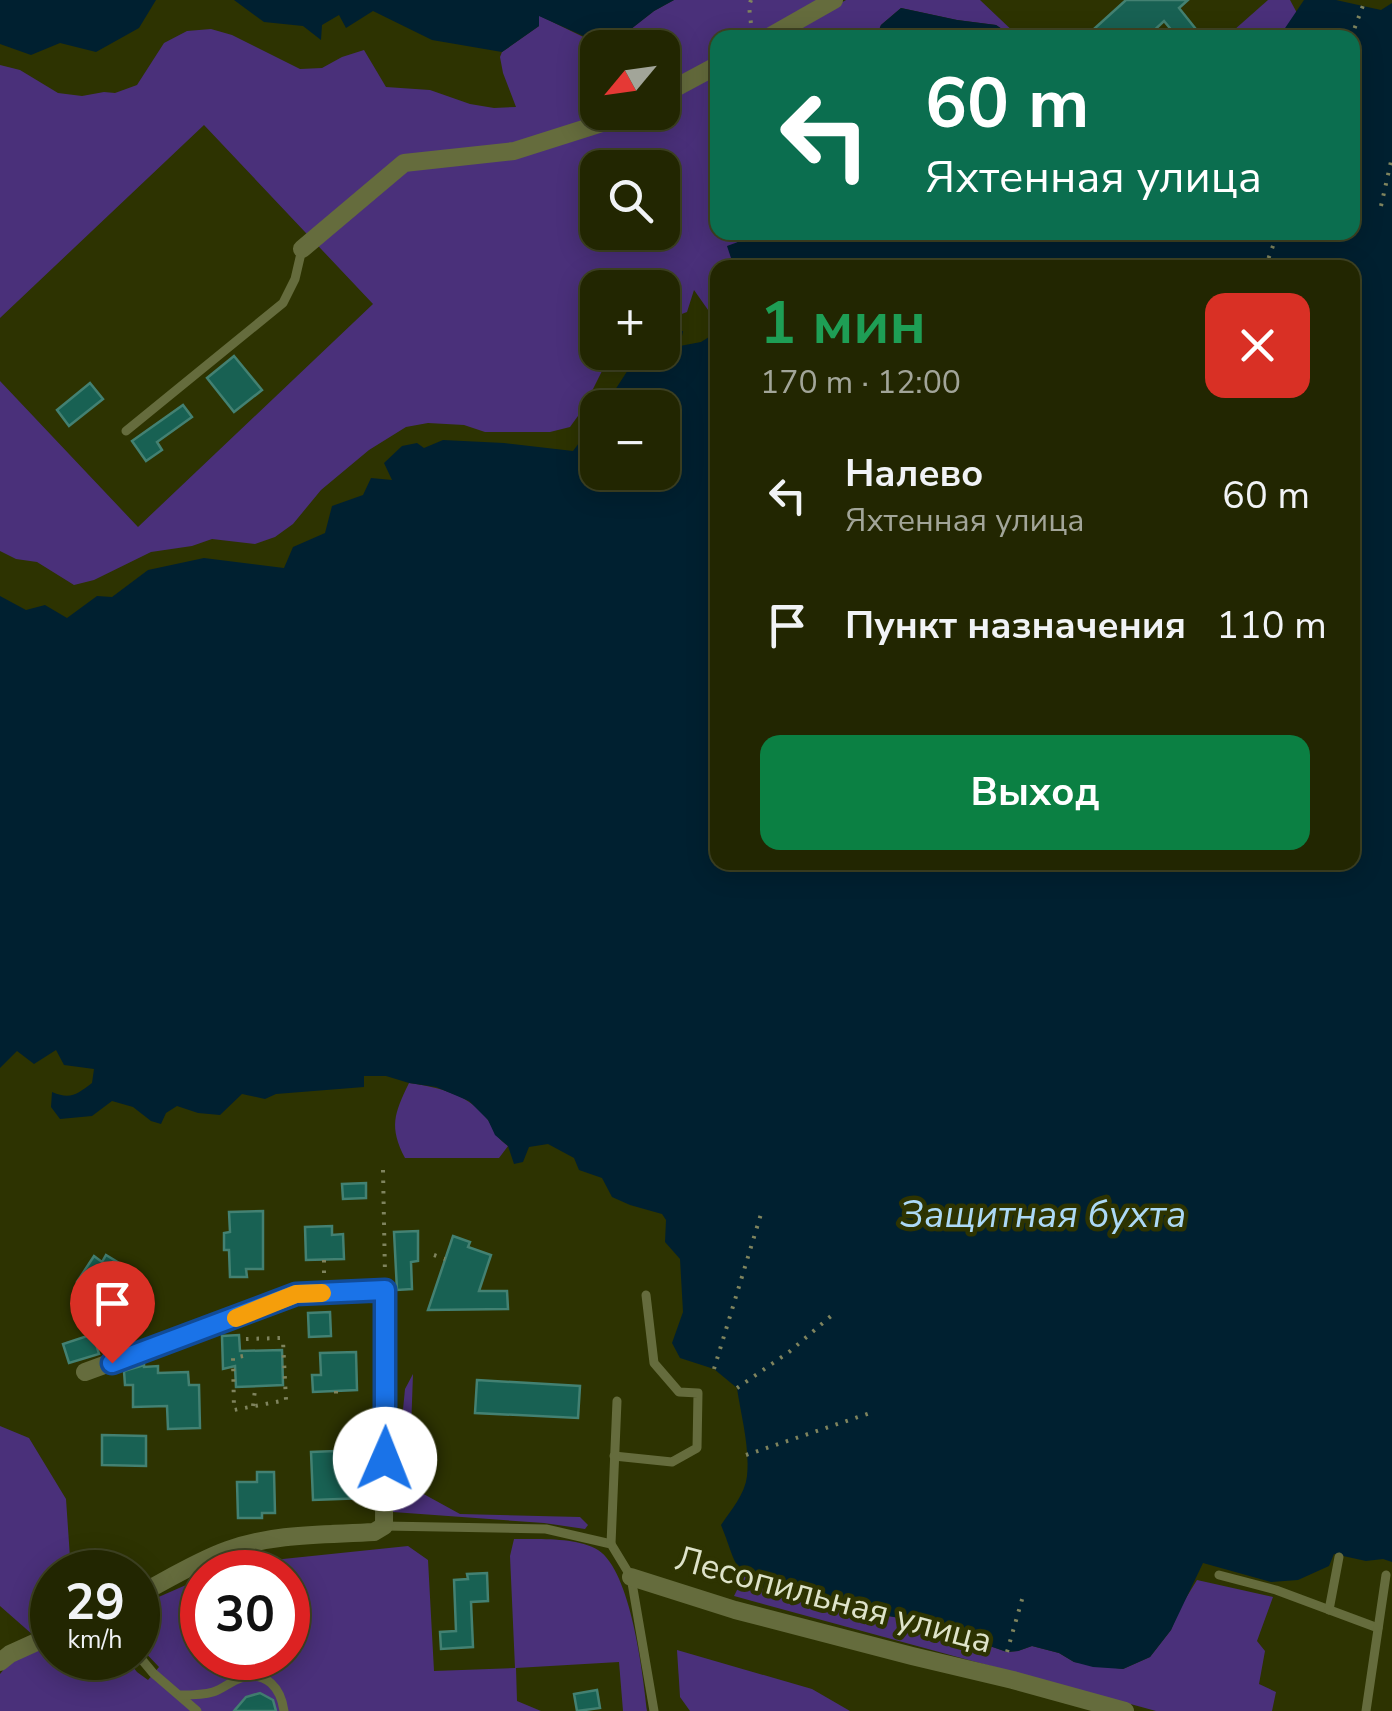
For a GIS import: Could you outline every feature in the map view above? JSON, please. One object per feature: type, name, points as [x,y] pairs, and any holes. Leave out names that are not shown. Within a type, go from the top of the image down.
[{"type":"street","points":[[781,30],[834,0]]},
{"type":"street","points":[[680,86],[710,70]]},
{"type":"street","points":[[302,250],[404,164],[514,151],[580,130]]},
{"type":"street","points":[[85,1372],[296,1294],[385,1290],[384,1526],[374,1532],[248,1544],[226,1550],[160,1584]]},
{"type":"street","name":"Лесопильная улица","points":[[631,1577],[735,1610],[1112,1709]]},
{"type":"street","points":[[0,1662],[30,1645]]},
{"type":"lane","points":[[126,430],[283,303],[302,250]]},
{"type":"lane","points":[[614,1456],[672,1462],[697,1448],[698,1393],[679,1392],[654,1364],[646,1296]]},
{"type":"lane","points":[[384,1526],[546,1529],[611,1544],[617,1401]]},
{"type":"lane","name":"Лесопильная улица","points":[[611,1544],[631,1577]]},
{"type":"lane","points":[[1329,1610],[1339,1557]]},
{"type":"lane","points":[[1219,1575],[1276,1590],[1378,1628]]},
{"type":"lane","points":[[1366,1711],[1386,1576]]},
{"type":"lane","points":[[631,1577],[654,1711]]},
{"type":"lane","points":[[181,1695],[209,1694],[241,1678],[258,1677],[276,1686],[284,1711]]},
{"type":"lane","points":[[160,1678],[198,1711]]},
{"type":"path","points":[[751,0],[751,30]]},
{"type":"path","points":[[1354,30],[1365,0]]},
{"type":"path","points":[[1380,206],[1392,157]]},
{"type":"path","points":[[383,1170],[385,1290]]},
{"type":"path","points":[[714,1369],[762,1214]]},
{"type":"path","points":[[434,1255],[446,1259]]},
{"type":"path","points":[[324,1260],[324,1284]]},
{"type":"path","points":[[737,1388],[830,1316]]},
{"type":"path","points":[[242,1356],[234,1358],[234,1410],[286,1400],[284,1345],[280,1338],[246,1338]]},
{"type":"path","points":[[254,1406],[255,1390]]},
{"type":"path","points":[[336,1391],[336,1399]]},
{"type":"path","points":[[746,1456],[873,1412]]},
{"type":"path","points":[[1007,1652],[1023,1596]]},
{"type":"shaded area","points":[[674,0],[822,0],[766,30],[710,30],[710,240],[738,240],[731,260],[710,260],[710,313],[694,290],[687,312],[680,315],[680,270],[580,270],[580,370],[602,370],[592,390],[580,390],[580,413],[570,427],[550,432],[485,432],[464,425],[428,423],[406,427],[369,450],[321,490],[293,524],[275,537],[255,544],[212,539],[151,552],[94,580],[74,585],[37,562],[16,559],[0,551],[0,381],[138,527],[373,304],[204,125],[0,318],[0,65],[20,70],[58,93],[115,93],[137,85],[164,43],[187,31],[211,29],[232,35],[300,69],[322,68],[364,50],[386,87],[430,90],[494,108],[516,107],[500,57],[539,26],[538,15],[580,35],[580,130],[680,130],[680,30],[630,30]]},
{"type":"shaded area","points":[[846,0],[980,0],[1012,30],[901,8],[879,30],[793,30]]},
{"type":"shaded area","points":[[1268,0],[1290,0],[1297,13],[1284,30],[1234,30]]},
{"type":"shaded area","points":[[409,1083],[442,1090],[473,1104],[508,1146],[499,1158],[405,1158],[395,1120]]},
{"type":"shaded area","points":[[413,1374],[409,1486],[460,1514],[580,1517],[588,1525],[585,1529],[393,1512],[405,1389]]},
{"type":"shaded area","points":[[0,1426],[29,1438],[66,1499],[69,1550],[30,1550],[30,1632],[0,1606]]},
{"type":"shaded area","points":[[514,1539],[557,1540],[590,1546],[609,1561],[627,1600],[647,1711],[623,1711],[619,1662],[516,1668],[517,1701],[541,1711],[0,1711],[0,1674],[10,1662],[30,1653],[30,1680],[160,1680],[160,1596],[180,1588],[180,1680],[310,1680],[310,1556],[408,1546],[428,1560],[434,1671],[515,1668],[510,1556]]},
{"type":"shaded area","points":[[744,1576],[768,1592],[789,1585],[833,1600],[848,1599],[874,1617],[916,1621],[949,1640],[981,1643],[1007,1652],[1032,1646],[1059,1653],[1074,1662],[1123,1669],[1150,1657],[1171,1630],[1197,1580],[1273,1597],[1257,1641],[1265,1651],[1259,1684],[1276,1692],[1272,1711],[1156,1711],[734,1596]]},
{"type":"shaded area","points":[[677,1650],[812,1689],[850,1711],[690,1711],[680,1697]]},
{"type":"water","points":[[0,0],[156,0],[139,28],[96,52],[60,43],[31,55],[0,44]]},
{"type":"water","points":[[234,0],[674,0],[630,30],[580,30],[580,34],[539,16],[539,26],[502,52],[432,40],[373,11],[346,28],[339,15],[322,25],[321,40],[303,26],[264,22]]},
{"type":"water","name":"Защитная бухта","points":[[1304,0],[1336,0],[1381,10],[1392,3],[1392,1562],[1334,1554],[1329,1566],[1298,1580],[1271,1582],[1203,1563],[1171,1630],[1150,1657],[1123,1669],[1093,1667],[1032,1646],[1007,1652],[981,1643],[949,1640],[916,1621],[874,1617],[848,1599],[802,1600],[789,1585],[768,1592],[741,1570],[721,1525],[741,1495],[747,1476],[737,1388],[714,1369],[680,1358],[672,1343],[683,1312],[680,1259],[665,1242],[666,1220],[662,1214],[612,1197],[602,1178],[579,1170],[574,1158],[548,1144],[529,1147],[523,1162],[514,1164],[508,1146],[469,1101],[436,1087],[386,1076],[364,1076],[364,1087],[276,1094],[265,1099],[242,1094],[220,1115],[177,1106],[166,1113],[161,1124],[133,1107],[112,1101],[92,1116],[60,1119],[51,1107],[52,1092],[64,1096],[78,1093],[92,1083],[94,1069],[64,1065],[56,1050],[34,1064],[17,1051],[0,1068],[0,596],[26,610],[45,605],[67,618],[97,596],[112,597],[148,570],[204,558],[284,568],[293,547],[325,533],[332,506],[363,495],[371,478],[392,480],[384,463],[402,446],[417,443],[424,448],[443,440],[573,451],[580,442],[580,490],[680,490],[680,390],[615,390],[628,370],[680,370],[680,346],[710,336],[710,870],[1360,870],[1360,260],[730,260],[727,246],[739,240],[1360,240],[1360,30],[1284,30]]},
{"type":"water","points":[[901,8],[996,25],[1004,30],[879,30]]},
{"type":"building","points":[[1126,0],[1188,0],[1179,8],[1197,30],[1171,30],[1164,21],[1154,30],[1093,30]]},
{"type":"building","points":[[234,356],[262,390],[234,412],[207,378]]},
{"type":"building","points":[[90,383],[103,399],[69,426],[57,410]]},
{"type":"building","points":[[183,405],[192,417],[157,442],[162,450],[146,461],[132,441]]},
{"type":"building","points":[[366,1183],[366,1198],[343,1199],[342,1184]]},
{"type":"building","points":[[263,1211],[263,1269],[246,1269],[247,1277],[230,1277],[229,1250],[224,1250],[224,1233],[230,1232],[229,1212]]},
{"type":"building","points":[[332,1226],[332,1235],[343,1234],[344,1259],[306,1260],[305,1227]]},
{"type":"building","points":[[418,1231],[418,1261],[411,1262],[412,1289],[397,1290],[394,1232]]},
{"type":"building","points":[[453,1236],[470,1242],[468,1247],[491,1255],[479,1291],[507,1291],[508,1309],[428,1310]]},
{"type":"building","points":[[106,1255],[124,1266],[119,1274],[131,1280],[114,1306],[77,1282],[94,1256],[102,1262]]},
{"type":"building","points":[[330,1312],[331,1336],[309,1337],[308,1313]]},
{"type":"building","points":[[93,1334],[99,1354],[69,1363],[63,1344]]},
{"type":"building","points":[[239,1335],[240,1351],[282,1350],[283,1385],[236,1387],[235,1366],[223,1369],[222,1336]]},
{"type":"building","points":[[356,1352],[357,1390],[313,1392],[312,1375],[321,1375],[320,1353]]},
{"type":"building","points":[[144,1365],[158,1366],[158,1373],[188,1372],[189,1385],[199,1385],[200,1428],[168,1429],[167,1406],[133,1407],[133,1385],[125,1385],[124,1371]]},
{"type":"building","points":[[477,1380],[580,1386],[578,1418],[475,1413]]},
{"type":"building","points":[[102,1435],[146,1436],[146,1466],[102,1465]]},
{"type":"building","points":[[335,1451],[335,1463],[364,1462],[366,1498],[313,1500],[311,1452]]},
{"type":"building","points":[[257,1472],[274,1472],[275,1513],[262,1513],[262,1518],[238,1518],[237,1482],[257,1482]]},
{"type":"building","points":[[487,1573],[488,1601],[471,1602],[473,1647],[441,1649],[440,1632],[456,1631],[454,1580],[468,1579],[467,1574]]},
{"type":"building","points":[[597,1690],[600,1708],[577,1711],[574,1694]]},
{"type":"building","points":[[260,1693],[273,1700],[276,1711],[234,1711],[246,1697]]},
{"type":"slow traffic","points":[[236,1318],[296,1294],[322,1293]]},
{"type":"route","points":[[112,1363],[296,1294],[385,1290],[385,1459]]}]
